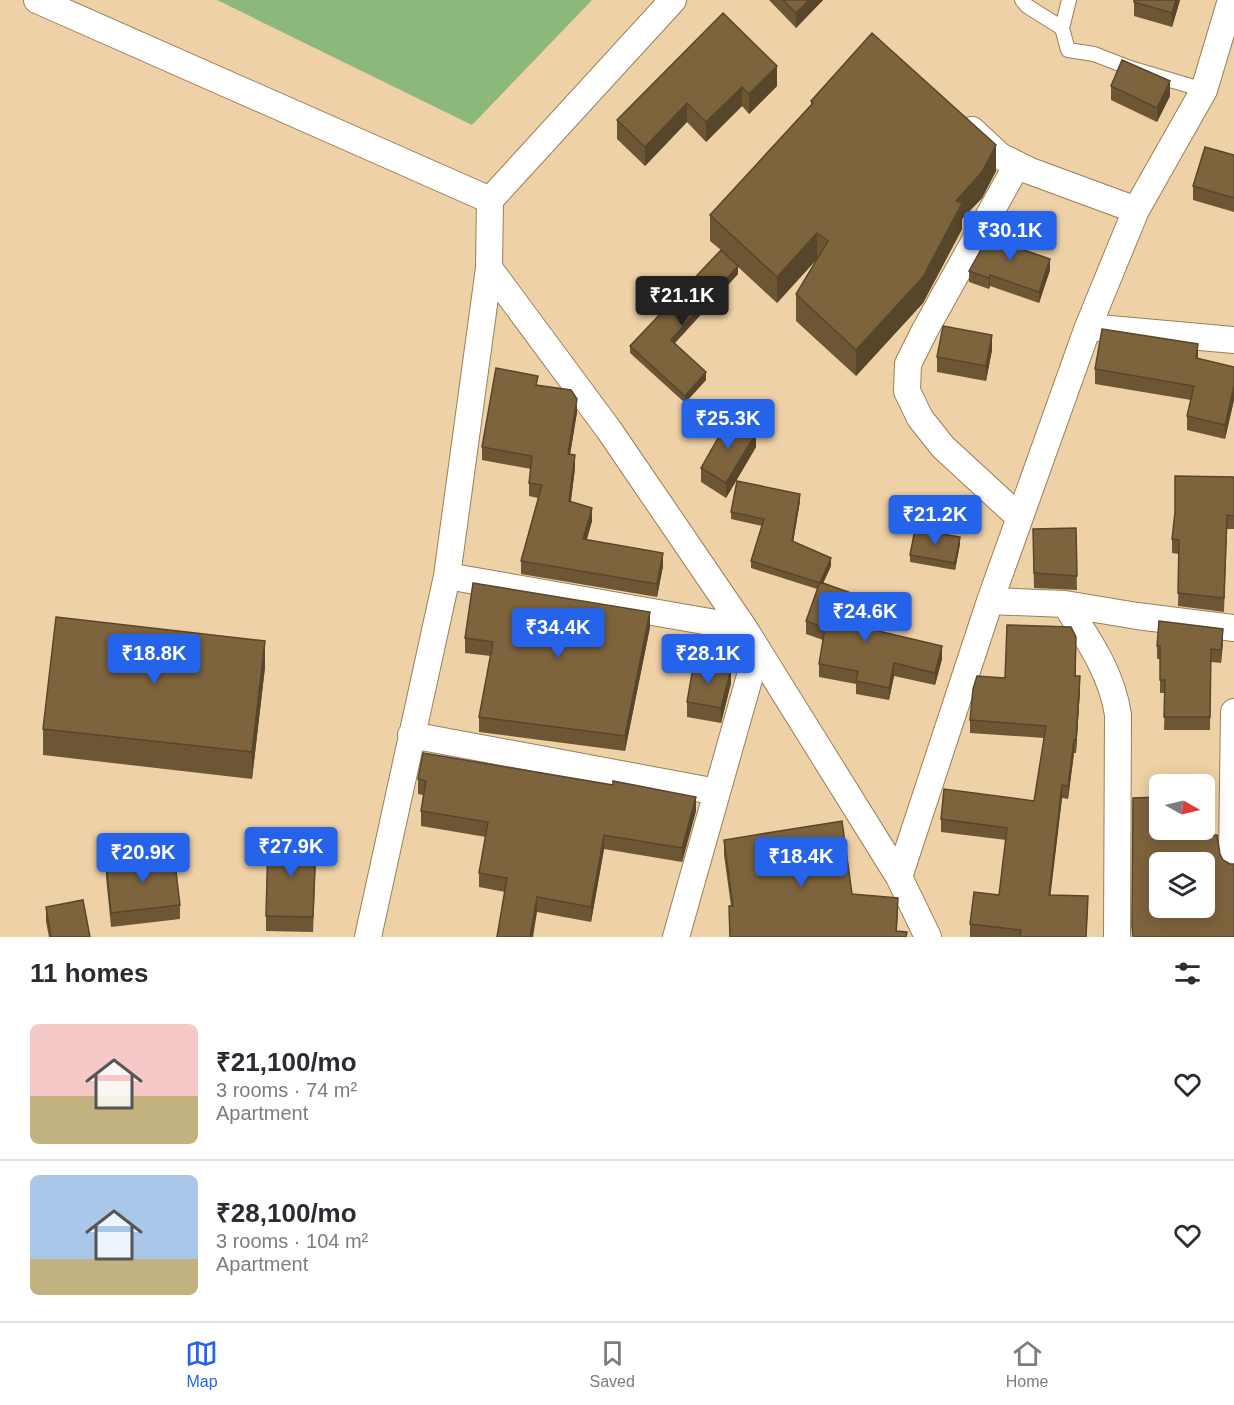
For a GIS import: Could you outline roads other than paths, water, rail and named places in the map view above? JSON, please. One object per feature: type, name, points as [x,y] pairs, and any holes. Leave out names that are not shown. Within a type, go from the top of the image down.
[{"type":"street","points":[[37,0],[490,200]]},
{"type":"street","points":[[375,936],[411,735],[447,576],[489,268],[490,200],[673,0]]},
{"type":"street","points":[[899,877],[990,601],[1088,327],[1136,210],[1204,90],[1231,0]]},
{"type":"street","points":[[958,118],[1000,156],[1017,165],[1136,210]]},
{"type":"street","points":[[1017,165],[908,364],[907,392],[920,418],[943,447],[1019,517]]},
{"type":"street","points":[[489,268],[609,430],[744,628],[899,877],[928,937]]},
{"type":"street","points":[[1088,327],[1234,340]]},
{"type":"street","points":[[447,576],[744,628]]},
{"type":"street","points":[[990,601],[1065,604],[1234,628]]},
{"type":"street","points":[[1065,604],[1088,639],[1109,678],[1116,700],[1118,715],[1117,937]]},
{"type":"street","points":[[676,937],[757,651]]},
{"type":"street","points":[[1234,712],[1232,853],[1234,862]]},
{"type":"street","points":[[411,735],[717,792]]},
{"type":"lane","points":[[1022,0],[1027,6],[1062,28]]},
{"type":"lane","points":[[1069,0],[1062,28],[1068,50],[1094,54],[1130,68],[1204,90]]}]
